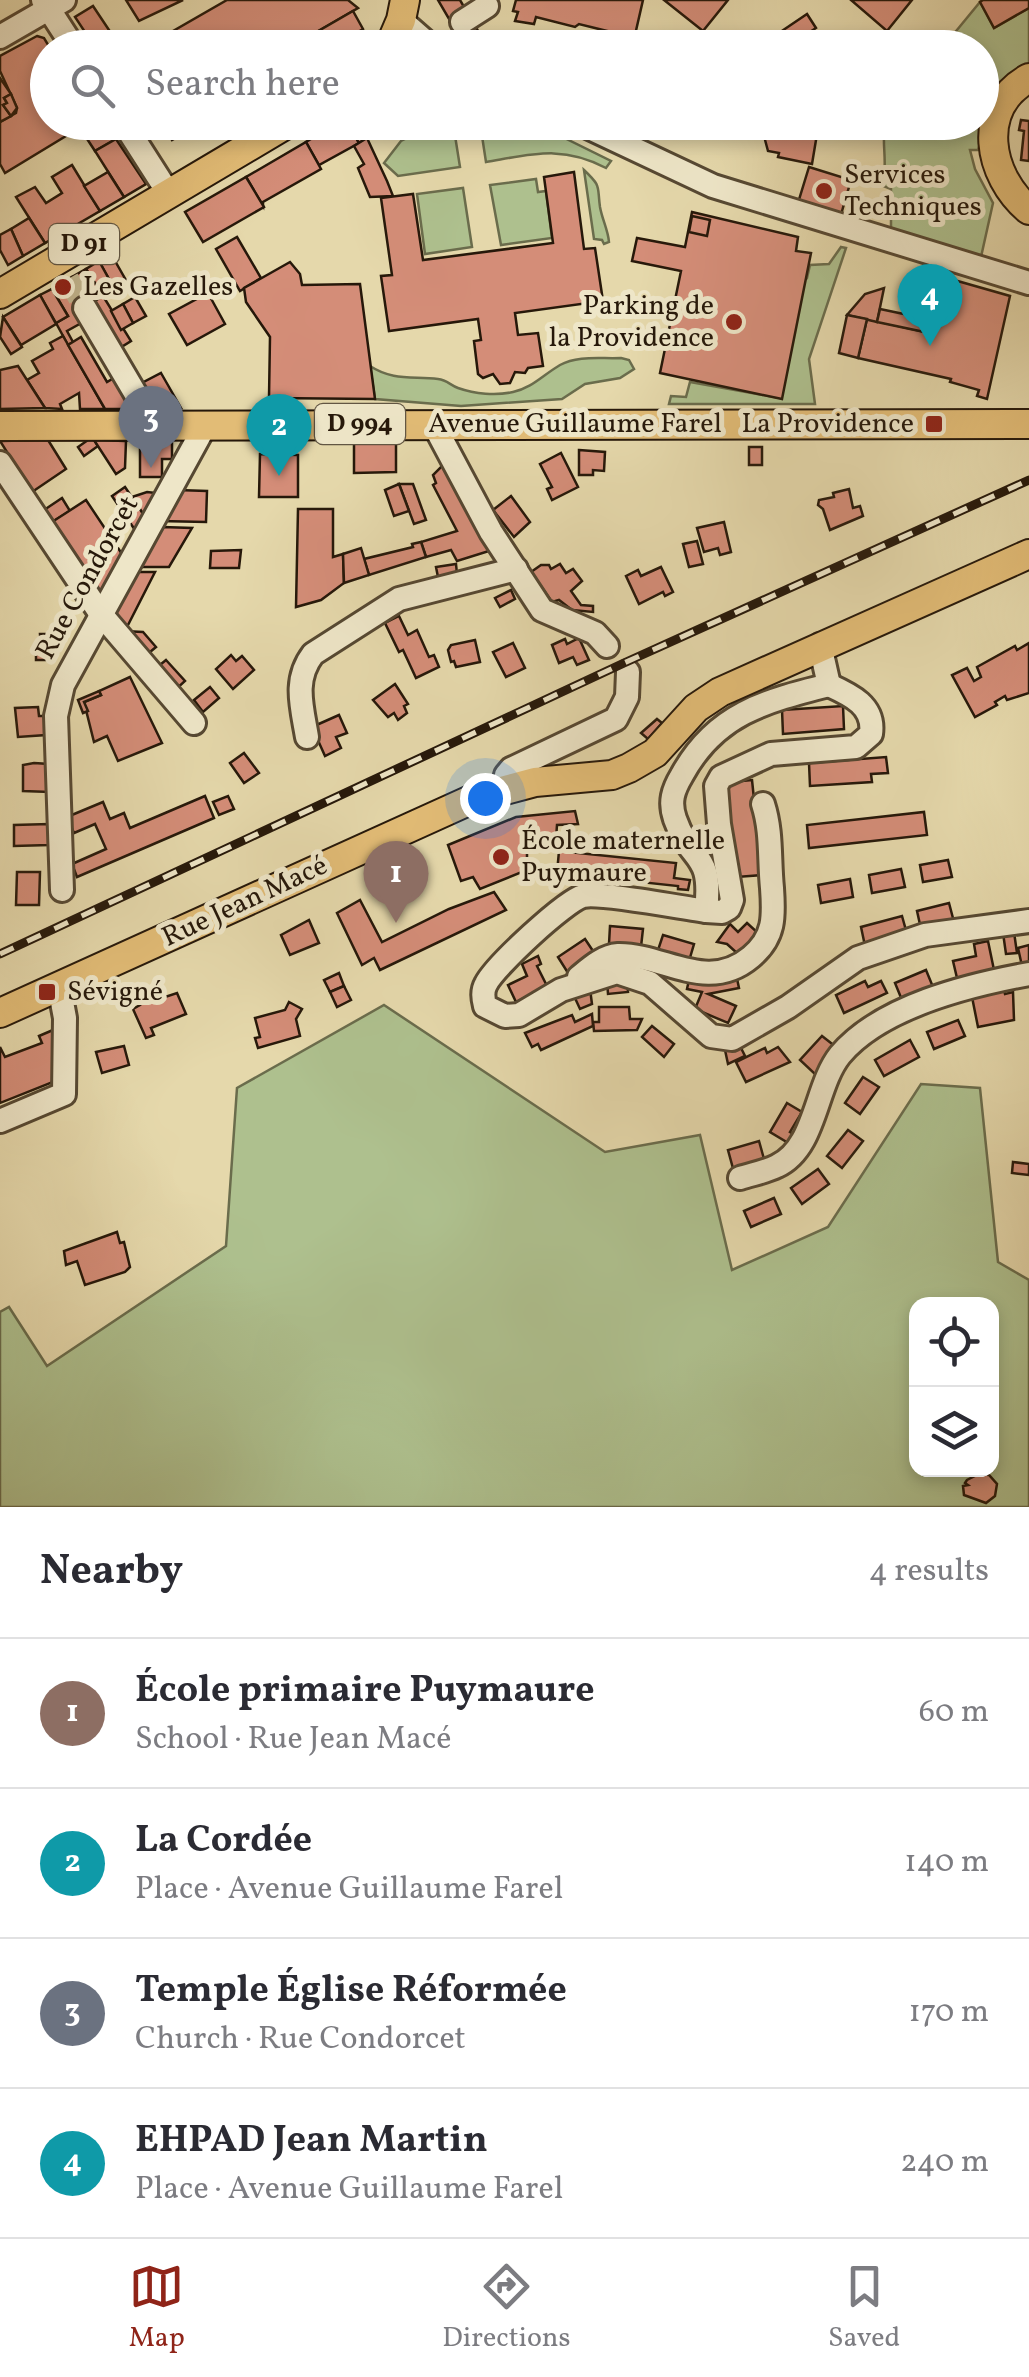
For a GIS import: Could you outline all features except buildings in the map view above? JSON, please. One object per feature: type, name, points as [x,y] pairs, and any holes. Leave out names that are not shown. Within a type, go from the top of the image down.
[{"type":"main road","points":[[999,120],[1006,102],[1029,78]]},
{"type":"main road","name":"D 91","points":[[0,294],[63,270],[169,194],[260,140]]},
{"type":"main road","points":[[992,140],[993,158],[1002,180],[1029,210]]},
{"type":"main road","name":"Avenue Guillaume Farel","points":[[0,426],[1029,424]]},
{"type":"main road","name":"Rue Jean Macé","points":[[0,1013],[418,822],[504,789],[612,774],[629,768],[654,753],[696,708],[720,692],[1029,554]]},
{"type":"street","points":[[0,37],[52,3],[65,30]]},
{"type":"street","points":[[452,30],[488,6]]},
{"type":"street","points":[[403,10],[431,30]]},
{"type":"street","points":[[134,140],[169,194]]},
{"type":"street","points":[[616,140],[714,186],[1029,283]]},
{"type":"street","points":[[85,308],[141,403],[148,424]]},
{"type":"street","name":"Rue Condorcet","points":[[62,890],[56,716],[63,685],[206,424]]},
{"type":"street","points":[[434,425],[491,532],[542,610],[595,633],[607,646]]},
{"type":"street","points":[[0,463],[100,613],[194,723]]},
{"type":"street","points":[[307,738],[298,682],[313,654],[399,598],[516,569]]},
{"type":"street","points":[[820,645],[829,685]]},
{"type":"street","points":[[777,665],[786,696]]},
{"type":"street","points":[[504,789],[511,769],[616,718],[627,697],[628,672]]},
{"type":"street","points":[[706,911],[708,874],[676,823],[671,805],[674,790],[691,759],[714,731],[737,716],[786,696],[829,685],[859,700],[873,725],[872,734],[856,746],[771,754],[721,777],[716,786],[732,900],[729,908],[722,912],[706,911],[584,896],[561,908],[496,971],[485,984],[485,1006],[505,1016],[519,1015],[602,960],[619,955],[708,973],[744,963],[769,937],[775,920],[770,826],[762,804]]},
{"type":"street","points":[[561,990],[617,972],[632,975],[650,984],[711,1036],[732,1039],[788,1007],[858,958],[926,935],[1029,921]]},
{"type":"street","points":[[740,1178],[778,1166],[797,1148],[832,1068],[862,1035],[944,994],[1029,974]]},
{"type":"street","points":[[0,1120],[64,1094],[65,1018],[59,986]]},
{"type":"green space","points":[[980,2],[994,28],[1029,8],[1029,64],[999,86],[999,30],[957,30]]},
{"type":"green space","points":[[456,140],[460,167],[398,176],[384,163],[401,141]]},
{"type":"green space","points":[[483,140],[568,140],[611,161],[606,168],[576,156],[548,153],[486,162]]},
{"type":"green space","points":[[884,140],[981,140],[978,150],[970,150],[993,203],[981,257],[891,229],[891,189],[881,185]]},
{"type":"green space","points":[[584,170],[598,187],[609,242],[604,244],[594,239]]},
{"type":"green space","points":[[536,179],[538,192],[546,191],[552,238],[501,245],[490,185]]},
{"type":"green space","points":[[463,188],[472,247],[425,254],[417,194]]},
{"type":"green space","points":[[841,247],[846,248],[809,359],[815,404],[669,404],[671,396],[686,397],[690,382],[780,398],[803,277],[807,278],[810,265],[829,264]]},
{"type":"green space","points":[[629,360],[634,369],[620,378],[585,384],[562,399],[461,406],[375,399],[370,366],[395,376],[444,380],[471,392],[500,394],[526,388],[567,362]]},
{"type":"green space","points":[[384,1005],[605,1152],[700,1135],[732,1270],[828,1227],[921,1084],[980,1088],[998,1262],[1029,1280],[1029,1507],[0,1507],[0,1312],[9,1307],[47,1366],[226,1246],[237,1088]]},
{"type":"tunnel","points":[[68,279],[85,308]]},
{"type":"railway","points":[[0,954],[624,663],[1029,480]]},
{"type":"place","name":"Services Techniques","points":[[824,191]]},
{"type":"place","name":"Les Gazelles","points":[[63,287]]},
{"type":"place","name":"Parking de la Providence","points":[[734,322]]},
{"type":"place","name":"EHPAD Jean Martin","points":[[930,346]]},
{"type":"place","name":"La Providence","points":[[934,424]]},
{"type":"place","name":"Temple Église Réformée","points":[[151,468]]},
{"type":"place","name":"La Cordée","points":[[279,476]]},
{"type":"place","name":"École maternelle Puymaure","points":[[501,857]]},
{"type":"place","name":"École primaire Puymaure","points":[[396,923]]},
{"type":"place","name":"Sévigné","points":[[47,992]]}]
